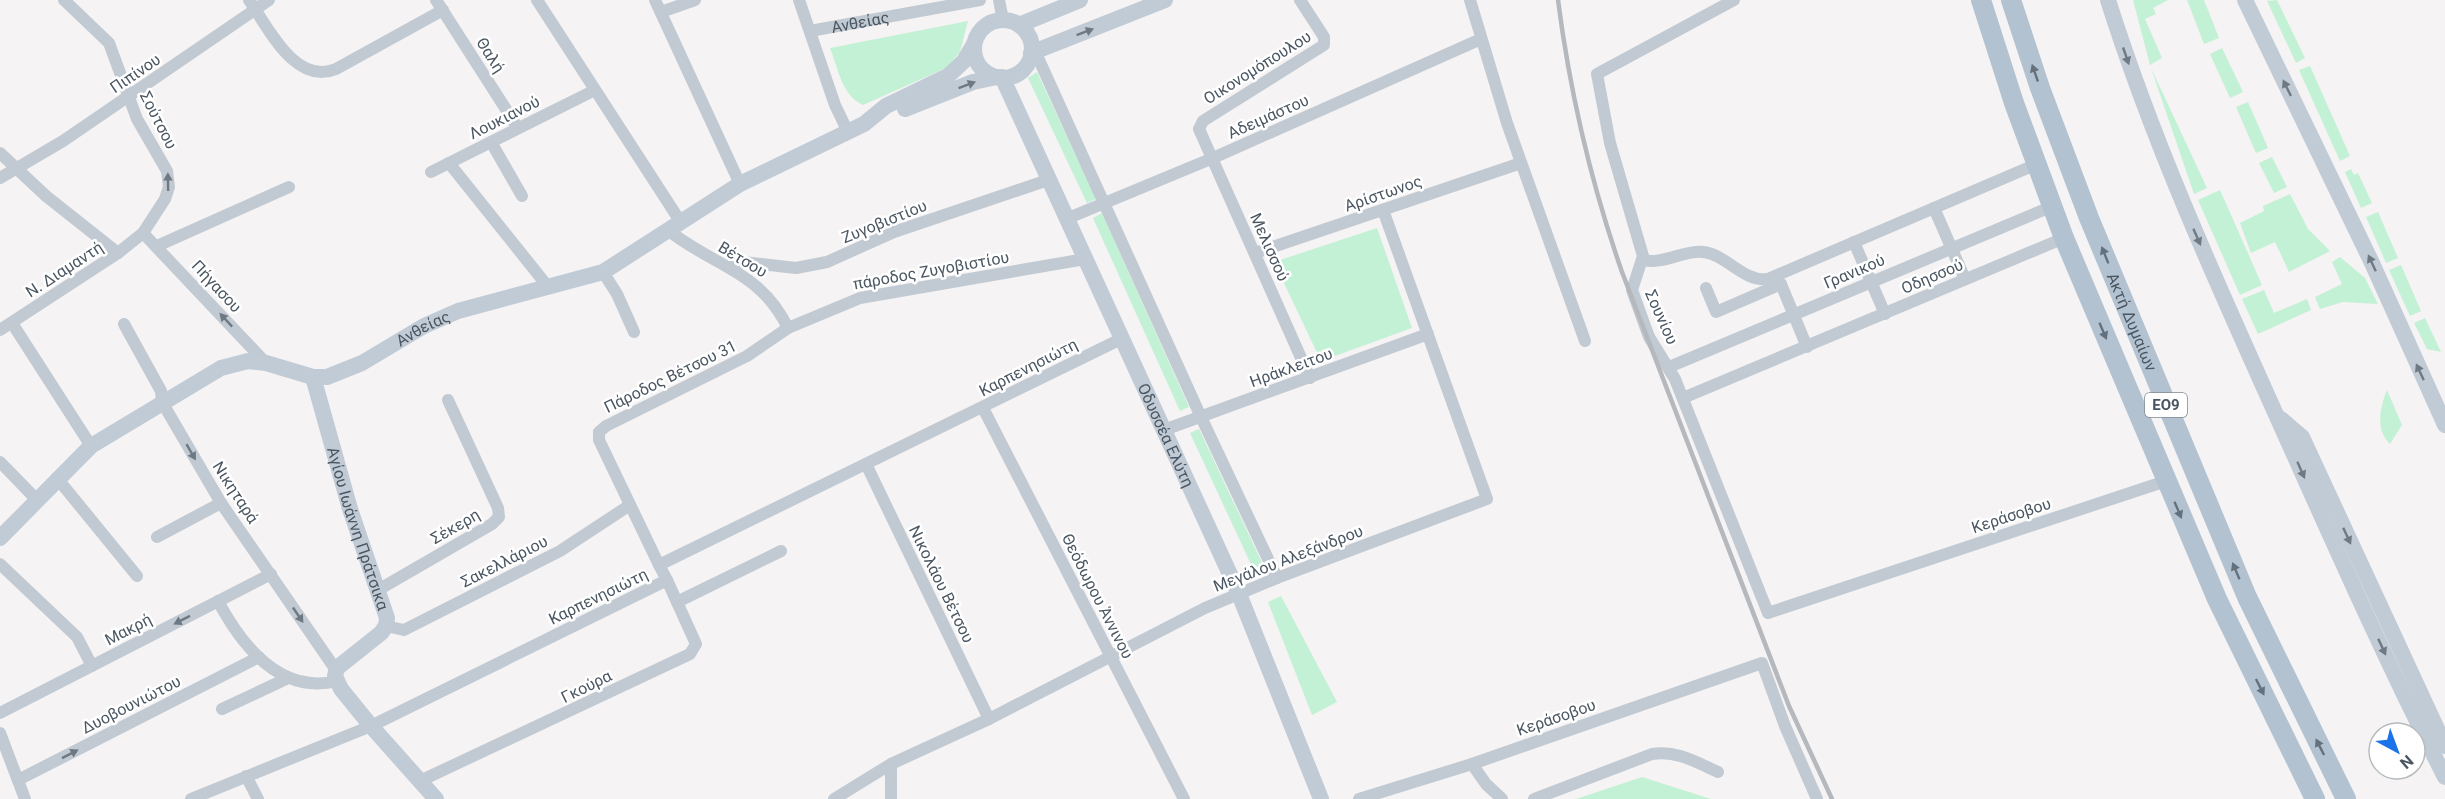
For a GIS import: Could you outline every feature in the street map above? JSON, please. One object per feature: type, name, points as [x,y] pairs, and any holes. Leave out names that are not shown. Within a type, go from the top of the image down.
[{"type":"main road","points":[[1019,25],[1080,0]]},
{"type":"main road","points":[[1033,52],[1030,40],[1019,25],[1003,20],[982,28],[974,44],[978,63],[983,70],[999,77],[1020,72],[1033,52],[1138,5],[1165,0]]},
{"type":"main road","name":"Ακτή Δυμαίων","points":[[1981,0],[2010,93],[2064,238],[2234,638],[2315,799]]},
{"type":"main road","name":"Ακτή Δυμαίων","points":[[2011,0],[2040,88],[2089,218],[2238,577],[2346,799]]},
{"type":"main road","points":[[2108,0],[2166,166],[2351,580],[2445,777]]},
{"type":"main road","points":[[2245,0],[2354,224],[2445,425]]},
{"type":"main road","name":"Ανθείας","points":[[0,538],[36,499],[91,446],[221,368],[248,361],[266,363],[313,377],[341,374],[424,326],[458,311],[603,272],[740,184],[848,132],[872,119],[886,106],[948,76],[964,61],[974,44]]},
{"type":"main road","name":"Ανθείας","points":[[872,119],[889,116],[973,82],[999,77]]},
{"type":"main road","name":"Οδυσσέα Ελύτη","points":[[999,77],[1239,594],[1321,799]]},
{"type":"main road","name":"Αγίου Ιωάννη Πράτσικα","points":[[313,377],[350,509],[387,615],[386,626],[336,676]]},
{"type":"main road","points":[[2276,415],[2302,437],[2445,746]]},
{"type":"main road","points":[[336,676],[371,726],[422,780],[436,799]]},
{"type":"street","name":"Σούτσου","points":[[64,0],[109,44],[144,134],[169,177],[165,199],[143,233]]},
{"type":"street","name":"Πιπίνου","points":[[0,178],[17,170],[128,97],[252,5],[269,0]]},
{"type":"street","points":[[537,0],[674,226]]},
{"type":"street","points":[[655,0],[740,184]]},
{"type":"street","points":[[661,12],[695,0]]},
{"type":"street","points":[[799,0],[835,105],[848,132]]},
{"type":"street","name":"Ανθείας","points":[[810,32],[980,0]]},
{"type":"street","points":[[999,0],[1003,20]]},
{"type":"street","name":"Οικονομόπουλου","points":[[1199,129],[1203,121],[1324,45],[1324,37],[1300,0]]},
{"type":"street","points":[[1470,0],[1521,163],[1585,341]]},
{"type":"street","points":[[1734,0],[1597,74],[1610,143],[1643,260],[1701,252],[1712,254],[1754,278],[1776,281]]},
{"type":"street","points":[[252,5],[293,60],[309,70],[320,73],[336,69],[440,5]]},
{"type":"street","name":"Θαλή","points":[[440,5],[518,128]]},
{"type":"street","name":"Αδειμάστου","points":[[1066,219],[1213,158],[1481,39]]},
{"type":"street","points":[[1033,52],[1277,578]]},
{"type":"street","name":"Λουκιανού","points":[[431,172],[593,91]]},
{"type":"street","name":"Μελισσού","points":[[1199,129],[1310,378]]},
{"type":"street","points":[[491,142],[522,196]]},
{"type":"street","points":[[0,153],[17,170],[117,253]]},
{"type":"street","points":[[449,163],[549,288]]},
{"type":"street","name":"Αρίστωνος","points":[[1255,253],[1521,163]]},
{"type":"street","points":[[1706,288],[1716,312],[1854,242],[2037,164]]},
{"type":"street","name":"Ζυγοβιστίου","points":[[730,268],[742,262],[796,268],[827,262],[894,232],[1048,180]]},
{"type":"street","points":[[157,246],[289,188]]},
{"type":"street","name":"Γρανικού","points":[[1669,367],[2053,206]]},
{"type":"street","points":[[1934,208],[1965,279]]},
{"type":"street","name":"Μεγάλου Αλεξάνδρου","points":[[834,799],[891,764],[989,719],[1239,594],[1487,499],[1383,210]]},
{"type":"street","name":"Βέτσου","points":[[674,226],[687,245],[730,268],[769,296],[788,328]]},
{"type":"street","name":"Πήγασου","points":[[143,233],[266,363]]},
{"type":"street","name":"Ν. Διαμαντή","points":[[0,330],[117,253],[143,233]]},
{"type":"street","name":"Οδησσού","points":[[1683,398],[2064,238]]},
{"type":"street","points":[[1854,242],[1884,314]]},
{"type":"street","name":"πάροδος Ζυγοβιστίου","points":[[788,328],[860,297],[1085,259]]},
{"type":"street","name":"Σουνίου","points":[[1643,260],[1632,290],[1649,337],[1669,367],[1683,398],[1765,609]]},
{"type":"street","points":[[603,272],[617,294],[634,332]]},
{"type":"street","points":[[1776,281],[1794,315],[1807,347]]},
{"type":"street","points":[[12,323],[91,446]]},
{"type":"street","name":"Νικηταρά","points":[[124,324],[161,391],[162,402],[221,503],[271,574],[336,676]]},
{"type":"street","name":"Πάροδος Βέτσου 31","points":[[660,565],[599,440],[599,432],[606,426],[747,356],[788,328]]},
{"type":"street","name":"Ηράκλειτου","points":[[1164,430],[1428,334]]},
{"type":"street","name":"Καρπενησιώτη","points":[[191,799],[371,726],[667,580],[660,565],[1121,339]]},
{"type":"street","name":"Σέκερη","points":[[378,590],[492,524],[499,517],[498,508],[448,400]]},
{"type":"street","name":"Θεόδωρου Άννινου","points":[[983,408],[1184,799]]},
{"type":"street","points":[[0,462],[36,499]]},
{"type":"street","name":"Νικολάου Βέτσου","points":[[866,464],[989,719]]},
{"type":"street","points":[[57,478],[137,576]]},
{"type":"street","name":"Κεράσοβου","points":[[1765,609],[1773,613],[2166,481]]},
{"type":"street","points":[[157,537],[221,503]]},
{"type":"street","name":"Σακελλάριου","points":[[386,626],[404,630],[560,550],[630,505]]},
{"type":"street","points":[[677,602],[781,551]]},
{"type":"street","points":[[0,564],[77,637],[92,666]]},
{"type":"street","name":"Μακρή","points":[[0,713],[271,574]]},
{"type":"street","name":"Γκούρα","points":[[422,780],[690,654],[696,644],[667,580]]},
{"type":"street","points":[[218,602],[238,637],[286,679],[315,684],[336,676]]},
{"type":"street","name":"Δυοβουνιώτου","points":[[18,780],[259,657]]},
{"type":"street","name":"Κεράσοβου","points":[[1359,799],[1472,764],[1762,663],[1788,733],[1817,799]]},
{"type":"street","points":[[222,709],[286,679]]},
{"type":"street","points":[[0,733],[25,799]]},
{"type":"street","points":[[1534,799],[1652,754],[1664,752],[1678,754],[1718,772]]},
{"type":"street","points":[[891,764],[891,799]]},
{"type":"street","points":[[1472,764],[1486,784],[1502,799]]},
{"type":"street","points":[[0,771],[13,767]]},
{"type":"street","points":[[246,776],[258,799]]},
{"type":"green space","points":[[2133,0],[2168,0],[2153,8],[2156,14],[2145,19],[2162,58],[2150,65]]},
{"type":"green space","points":[[2187,0],[2204,0],[2219,38],[2204,44]]},
{"type":"green space","points":[[2277,0],[2305,58],[2296,63],[2267,1]]},
{"type":"green space","points":[[968,21],[960,52],[946,68],[863,105],[856,101],[845,88],[830,48]]},
{"type":"green space","points":[[2222,48],[2243,92],[2230,98],[2210,54]]},
{"type":"green space","points":[[2310,66],[2350,156],[2340,161],[2299,70]]},
{"type":"green space","points":[[2151,68],[2207,188],[2194,194]]},
{"type":"green space","points":[[1037,72],[1096,199],[1087,203],[1028,78]]},
{"type":"green space","points":[[2248,102],[2268,148],[2256,153],[2236,107]]},
{"type":"green space","points":[[2272,157],[2287,187],[2274,193],[2259,163]]},
{"type":"green space","points":[[2351,169],[2354,175],[2358,173],[2372,203],[2361,208],[2345,172]]},
{"type":"green space","points":[[2220,190],[2262,285],[2240,295],[2198,200]]},
{"type":"green space","points":[[2290,194],[2308,229],[2330,251],[2289,272],[2275,242],[2251,253],[2240,223],[2264,211],[2263,206]]},
{"type":"green space","points":[[2378,212],[2398,258],[2386,263],[2366,217]]},
{"type":"green space","points":[[1102,213],[1189,407],[1180,411],[1093,218]]},
{"type":"green space","points":[[1377,228],[1412,328],[1321,361],[1274,262]]},
{"type":"green space","points":[[2340,257],[2365,278],[2378,304],[2343,302],[2320,309],[2315,297],[2342,284],[2332,262]]},
{"type":"green space","points":[[2401,265],[2421,311],[2410,316],[2389,270]]},
{"type":"green space","points":[[2264,290],[2274,313],[2307,299],[2311,310],[2258,334],[2242,299]]},
{"type":"green space","points":[[2425,318],[2441,352],[2427,349],[2414,323]]},
{"type":"green space","points":[[2387,390],[2402,425],[2390,444],[2382,432],[2380,418]]},
{"type":"green space","points":[[1199,429],[1265,569],[1255,573],[1190,433]]},
{"type":"green space","points":[[1281,596],[1337,702],[1312,715],[1268,602]]},
{"type":"green space","points":[[1642,777],[1711,799],[1576,799]]},
{"type":"railway","points":[[1558,0],[1583,138],[1622,272],[1789,706],[1832,799]]}]
